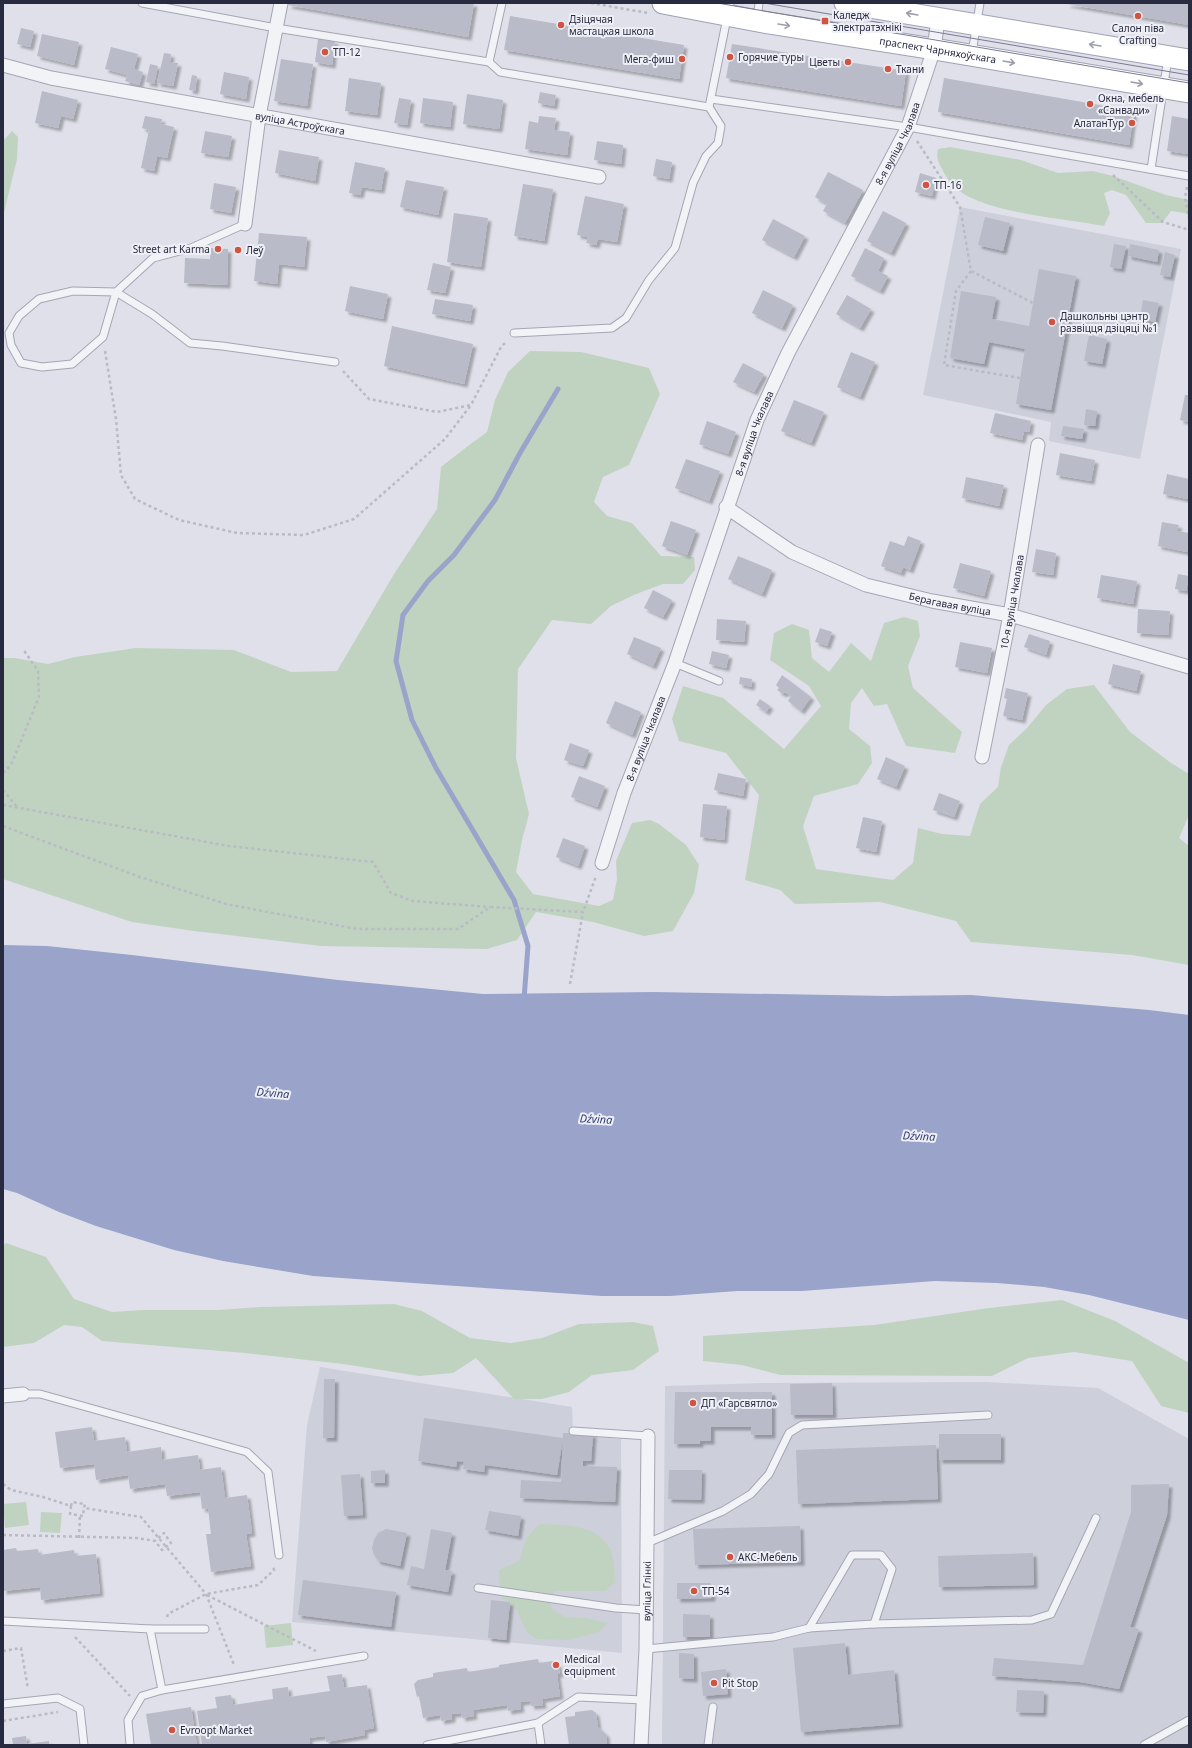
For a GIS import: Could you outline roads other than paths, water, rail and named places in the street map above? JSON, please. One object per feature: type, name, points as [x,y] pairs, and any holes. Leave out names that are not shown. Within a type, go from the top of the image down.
[{"type":"main road","name":"праспект Чарняхоўскага","points":[[663,3],[758,12],[934,49],[1189,92]]},
{"type":"main road","points":[[845,3],[1189,60]]},
{"type":"street","points":[[245,224],[259,116],[281,3]]},
{"type":"street","name":"8-я вуліца Чкалава","points":[[602,863],[624,793],[675,663],[726,507],[757,420],[788,353],[908,127],[934,49],[938,19]]},
{"type":"street","name":"вуліца Астроўскага","points":[[3,65],[51,78],[599,178]]},
{"type":"street","name":"10-я вуліца Чкалава","points":[[982,757],[1010,615],[1038,445]]},
{"type":"street","name":"Берагавая вуліца","points":[[726,507],[792,552],[866,585],[932,601],[1010,615],[1189,667]]},
{"type":"street","points":[[3,1396],[23,1394]]},
{"type":"street","name":"вуліца Глінкі","points":[[641,1745],[646,1649],[648,1436]]},
{"type":"lane","points":[[142,3],[276,28],[489,62],[500,72],[709,107]]},
{"type":"lane","points":[[489,62],[502,3]]},
{"type":"lane","points":[[972,55],[980,3]]},
{"type":"lane","points":[[514,333],[612,328],[626,318],[649,280],[675,248],[693,183],[706,156],[718,143],[721,126],[709,107],[729,9]]},
{"type":"lane","points":[[1151,169],[1168,56]]},
{"type":"lane","points":[[710,99],[908,127],[1189,176]]},
{"type":"lane","points":[[245,224],[191,248],[153,258],[116,292],[103,337],[72,364],[42,367],[21,363],[11,345],[9,333],[19,316],[39,299],[73,291],[116,292],[152,314],[190,343],[335,362]]},
{"type":"lane","points":[[675,663],[719,681]]},
{"type":"lane","points":[[23,1394],[40,1394],[247,1452],[268,1472],[279,1555]]},
{"type":"lane","points":[[647,1543],[723,1511],[750,1494],[769,1474],[789,1433],[802,1425],[988,1415]]},
{"type":"lane","points":[[574,1430],[648,1436]]},
{"type":"lane","points":[[646,1649],[773,1637],[809,1628],[874,1624],[1032,1620],[1050,1614],[1096,1518]]},
{"type":"lane","points":[[809,1628],[852,1555],[881,1555],[892,1569],[874,1624]]},
{"type":"lane","points":[[478,1588],[616,1608],[646,1610]]},
{"type":"lane","points":[[3,1621],[150,1629],[205,1629]]},
{"type":"lane","points":[[150,1629],[162,1690]]},
{"type":"lane","points":[[130,1745],[128,1720],[142,1696],[162,1690],[364,1656]]},
{"type":"lane","points":[[427,1745],[538,1723],[578,1697],[643,1700]]},
{"type":"lane","points":[[3,1704],[58,1698],[80,1709],[84,1745]]},
{"type":"lane","points":[[708,1745],[713,1707]]},
{"type":"lane","points":[[1144,1745],[1189,1720]]},
{"type":"lane","points":[[538,1723],[541,1745]]},
{"type":"water","name":"Dźvina","points":[[3,945],[47,946],[338,980],[483,994],[654,992],[887,996],[971,995],[1149,1010],[1189,1015],[1189,1320],[1089,1295],[1044,1287],[997,1283],[935,1281],[802,1291],[737,1291],[670,1296],[602,1296],[313,1276],[223,1261],[174,1250],[96,1226],[59,1212],[17,1193],[3,1189]]},
{"type":"waterway","points":[[524,999],[528,946],[514,900],[436,768],[412,720],[396,661],[403,615],[428,581],[454,555],[495,500],[520,453],[558,389]]},
{"type":"tram line","points":[[717,3],[1189,83]]},
{"type":"tram line","points":[[764,3],[1189,75]]},
{"type":"place","name":"Салон піва Crafting","points":[[1138,16]]},
{"type":"place","name":"Каледж электратэхнікі","points":[[825,21]]},
{"type":"place","name":"Дзіцячая мастацкая школа","points":[[561,25]]},
{"type":"place","name":"ТП-12","points":[[325,52]]},
{"type":"place","name":"Горячие туры","points":[[730,57]]},
{"type":"place","name":"Мега-фиш","points":[[682,59]]},
{"type":"place","name":"Цветы","points":[[848,62]]},
{"type":"place","name":"Ткани","points":[[888,69]]},
{"type":"place","name":"Окна, мебель «Санвади»","points":[[1090,104]]},
{"type":"place","name":"АлатанТур","points":[[1132,123]]},
{"type":"place","name":"ТП-16","points":[[926,185]]},
{"type":"place","name":"Street art Karma","points":[[218,249]]},
{"type":"place","name":"Леў","points":[[238,250]]},
{"type":"place","name":"Дашкольны цэнтр развіцця дзіцяці №1","points":[[1052,322]]},
{"type":"place","name":"ДП «Гарсвятло»","points":[[693,1403]]},
{"type":"place","name":"АКС-Мебель","points":[[730,1557]]},
{"type":"place","name":"ТП-54","points":[[694,1591]]},
{"type":"place","name":"Medical equipment","points":[[556,1665]]},
{"type":"place","name":"Pit Stop","points":[[714,1683]]},
{"type":"place","name":"Evroopt Market","points":[[172,1730]]}]
